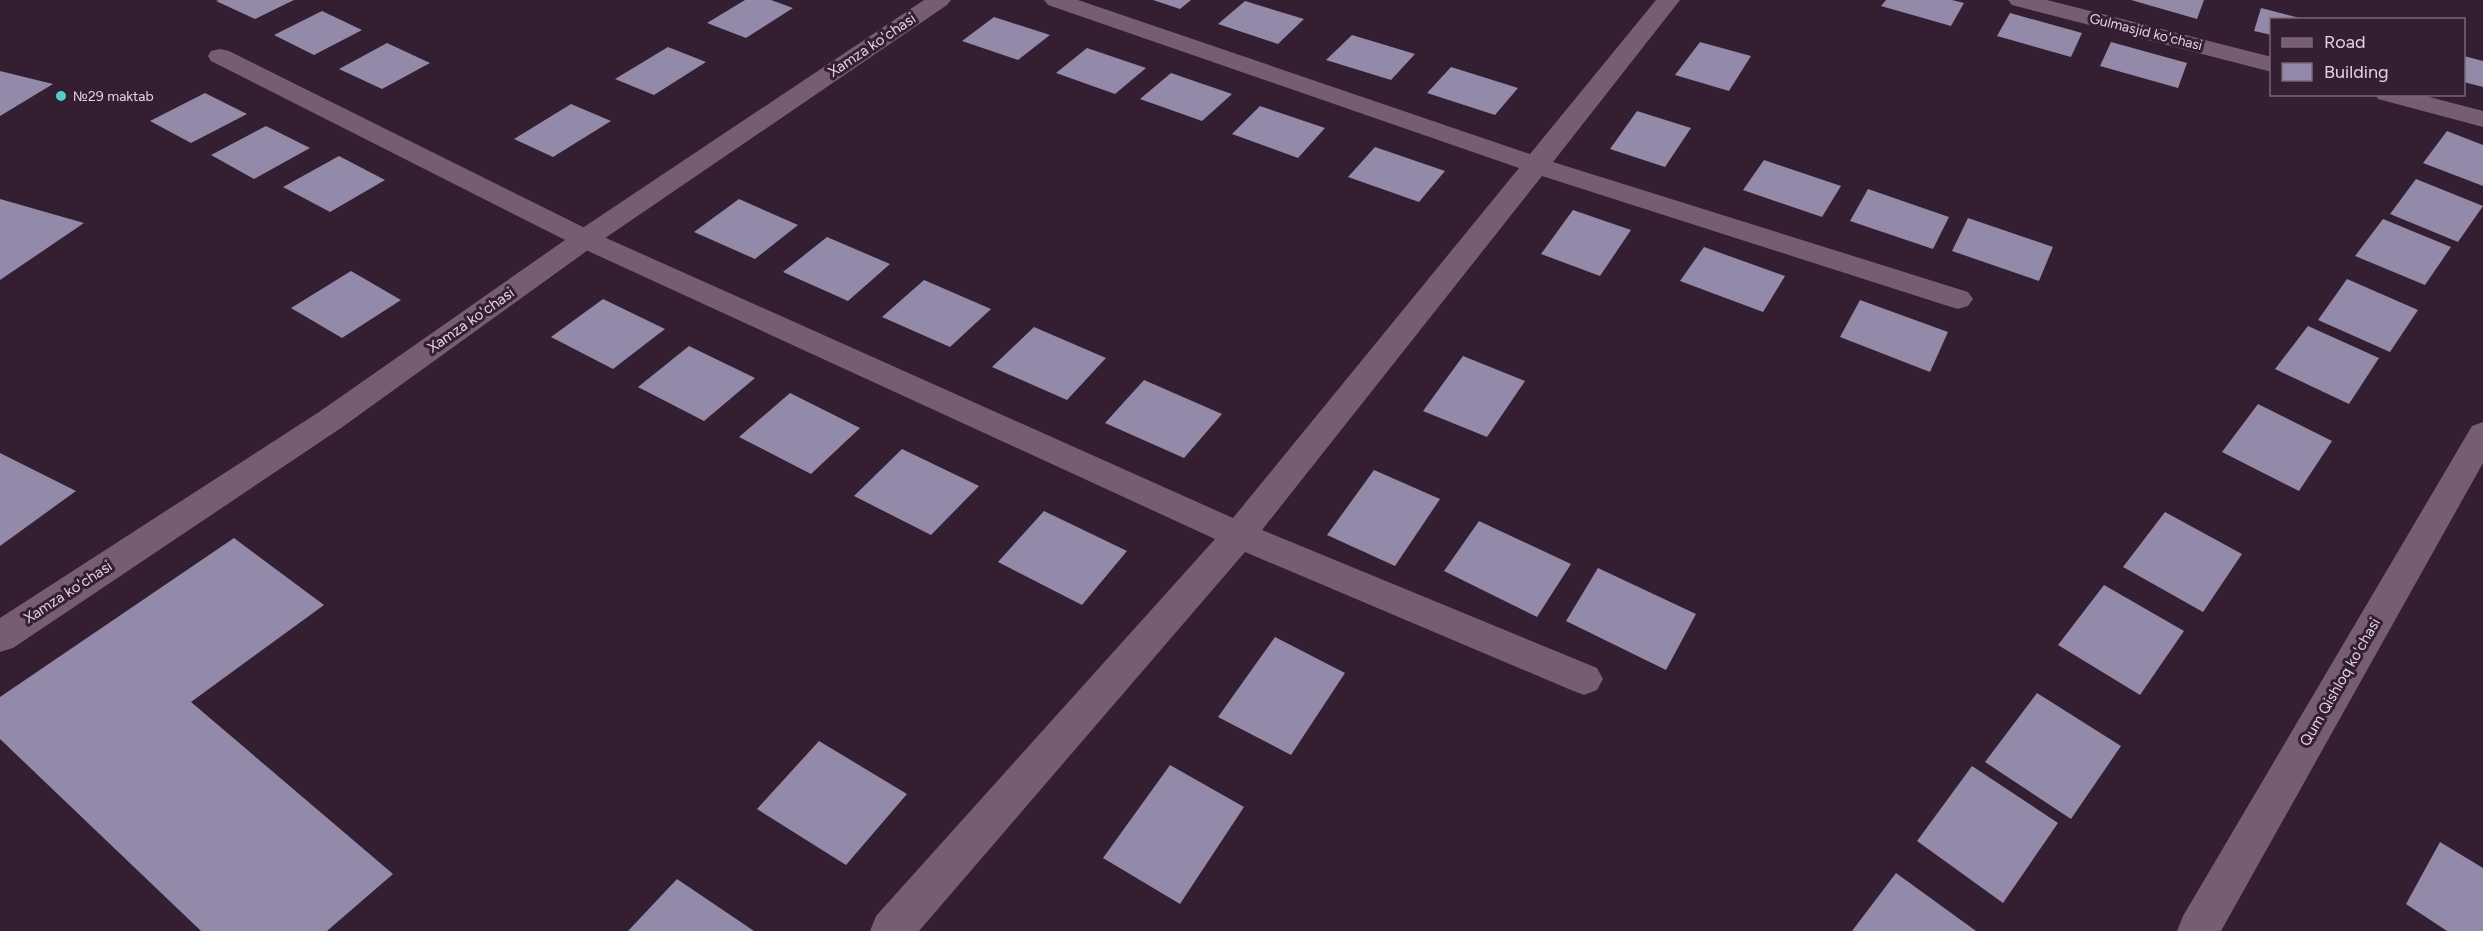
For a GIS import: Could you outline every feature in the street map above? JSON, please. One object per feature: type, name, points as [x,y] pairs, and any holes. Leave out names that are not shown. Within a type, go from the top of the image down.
[{"type":"street","name":"Xamza ko'chasi","points":[[0,637],[330,420],[585,239],[939,0]]},
{"type":"street","points":[[1056,0],[1536,165],[1958,299]]},
{"type":"street","points":[[891,931],[1239,535],[1668,0]]},
{"type":"street","name":"Gulmasjid ko'chasi","points":[[2020,0],[2270,65]]},
{"type":"street","points":[[220,56],[585,239],[1239,535],[1584,679]]},
{"type":"street","points":[[2395,96],[2483,119]]},
{"type":"street","name":"Qum Qishloq ko'chasi","points":[[2198,931],[2483,434]]},
{"type":"building","points":[[294,0],[255,19],[216,1]]},
{"type":"building","points":[[745,0],[771,0],[793,8],[746,38],[707,23]]},
{"type":"building","points":[[1153,0],[1191,0],[1180,9]]},
{"type":"building","points":[[1886,0],[1952,0],[1964,3],[1951,26],[1881,6]]},
{"type":"building","points":[[2131,0],[2204,0],[2197,19]]},
{"type":"building","points":[[1245,1],[1304,19],[1278,44],[1218,24]]},
{"type":"building","points":[[2261,8],[2300,18],[2270,18],[2270,35],[2254,31]]},
{"type":"building","points":[[322,11],[362,30],[314,55],[274,35]]},
{"type":"building","points":[[2010,13],[2082,33],[2071,57],[1997,36]]},
{"type":"building","points":[[994,17],[1050,35],[1018,60],[962,41]]},
{"type":"building","points":[[1352,35],[1415,54],[1391,80],[1326,60]]},
{"type":"building","points":[[1700,42],[1751,56],[1729,91],[1675,75]]},
{"type":"building","points":[[2111,42],[2187,63],[2178,88],[2100,66]]},
{"type":"building","points":[[387,43],[430,63],[382,89],[339,69]]},
{"type":"building","points":[[668,47],[706,62],[654,95],[615,79]]},
{"type":"building","points":[[1087,48],[1146,68],[1115,94],[1056,73]]},
{"type":"building","points":[[2465,56],[2483,61],[2483,87],[2465,82]]},
{"type":"building","points":[[1451,67],[1518,88],[1495,115],[1427,93]]},
{"type":"building","points":[[0,71],[53,84],[0,116]]},
{"type":"building","points":[[1171,73],[1232,94],[1202,121],[1140,99]]},
{"type":"building","points":[[205,93],[247,114],[191,143],[150,121]]},
{"type":"building","points":[[571,104],[611,121],[553,157],[514,139]]},
{"type":"building","points":[[1260,106],[1325,128],[1298,158],[1232,134]]},
{"type":"building","points":[[1637,111],[1691,128],[1665,167],[1610,149]]},
{"type":"building","points":[[266,126],[310,148],[254,179],[211,155]]},
{"type":"building","points":[[2447,131],[2483,145],[2483,186],[2423,163]]},
{"type":"building","points":[[1375,147],[1445,171],[1419,202],[1348,177]]},
{"type":"building","points":[[339,156],[385,180],[330,212],[283,187]]},
{"type":"building","points":[[1764,160],[1841,186],[1822,217],[1743,190]]},
{"type":"building","points":[[2416,179],[2483,206],[2458,242],[2390,214]]},
{"type":"building","points":[[1868,189],[1949,217],[1933,249],[1850,221]]},
{"type":"building","points":[[0,199],[84,223],[0,280]]},
{"type":"building","points":[[739,199],[798,225],[755,259],[694,232]]},
{"type":"building","points":[[1573,210],[1631,230],[1600,276],[1541,254]]},
{"type":"building","points":[[1968,218],[2053,247],[2039,281],[1952,251]]},
{"type":"building","points":[[2383,219],[2451,247],[2425,285],[2355,256]]},
{"type":"building","points":[[827,237],[890,264],[848,301],[783,272]]},
{"type":"building","points":[[1704,247],[1785,276],[1763,312],[1680,281]]},
{"type":"building","points":[[351,271],[401,300],[342,338],[291,308]]},
{"type":"building","points":[[2347,279],[2418,310],[2390,352],[2318,320]]},
{"type":"building","points":[[924,280],[991,309],[950,347],[882,317]]},
{"type":"building","points":[[603,299],[665,329],[613,369],[551,337]]},
{"type":"building","points":[[1860,300],[1948,332],[1930,372],[1840,337]]},
{"type":"building","points":[[2308,326],[2379,358],[2349,404],[2275,369]]},
{"type":"building","points":[[1034,327],[1106,358],[1067,400],[992,367]]},
{"type":"building","points":[[689,346],[755,378],[704,421],[638,387]]},
{"type":"building","points":[[1463,356],[1525,381],[1487,437],[1423,411]]},
{"type":"building","points":[[1144,380],[1222,414],[1184,458],[1105,423]]},
{"type":"building","points":[[790,393],[860,428],[811,474],[739,437]]},
{"type":"building","points":[[2258,404],[2332,441],[2299,491],[2222,452]]},
{"type":"building","points":[[902,449],[979,486],[931,535],[854,496]]},
{"type":"building","points":[[0,453],[76,491],[0,546]]},
{"type":"building","points":[[1374,470],[1440,499],[1395,566],[1327,535]]},
{"type":"building","points":[[1044,511],[1127,551],[1082,605],[998,562]]},
{"type":"building","points":[[2165,512],[2242,554],[2203,612],[2123,567]]},
{"type":"building","points":[[1479,521],[1571,564],[1537,617],[1444,571]]},
{"type":"building","points":[[234,538],[324,605],[191,702],[393,874],[327,931],[201,931],[0,739],[0,697]]},
{"type":"building","points":[[1598,568],[1696,614],[1666,670],[1566,621]]},
{"type":"building","points":[[2104,585],[2184,631],[2140,695],[2058,645]]},
{"type":"building","points":[[1275,637],[1345,673],[1291,755],[1218,717]]},
{"type":"building","points":[[2037,693],[2121,746],[2071,819],[1985,762]]},
{"type":"building","points":[[819,741],[907,794],[846,865],[757,809]]},
{"type":"building","points":[[1170,765],[1244,807],[1180,904],[1103,858]]},
{"type":"building","points":[[1972,766],[2058,823],[2003,903],[1917,841]]},
{"type":"building","points":[[2440,842],[2483,868],[2483,931],[2447,931],[2406,904]]},
{"type":"building","points":[[1896,873],[1976,931],[1852,931]]},
{"type":"building","points":[[677,879],[754,931],[628,931]]},
{"type":"place","name":"№29 maktab","points":[[61,96]]}]
